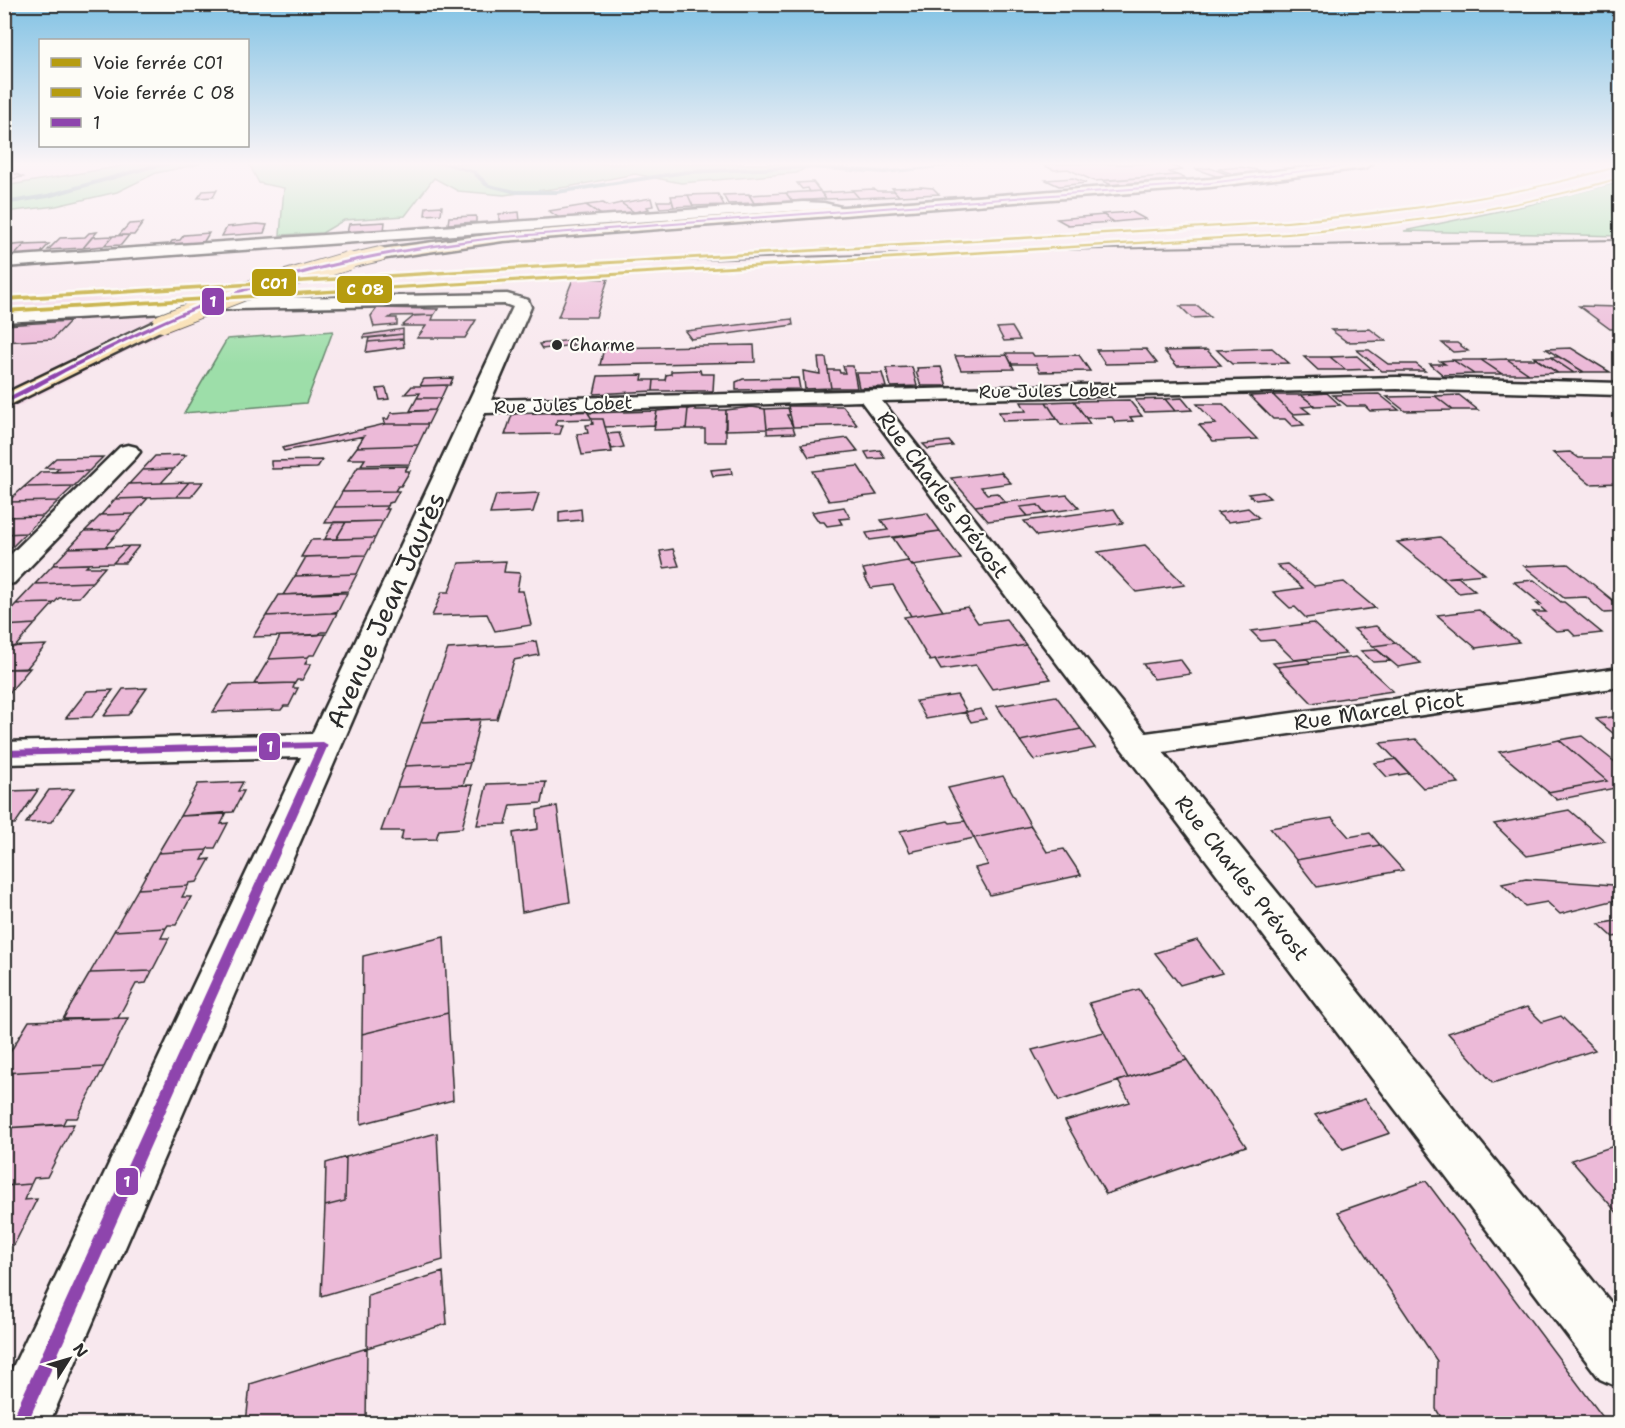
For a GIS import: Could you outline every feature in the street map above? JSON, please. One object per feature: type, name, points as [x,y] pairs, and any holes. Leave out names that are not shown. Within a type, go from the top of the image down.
[{"type":"main road","points":[[4,402],[162,323],[205,304],[266,282],[323,266],[380,254],[503,237],[585,231]]},
{"type":"street","points":[[4,262],[455,231]]},
{"type":"street","name":"Avenue Jean Jaurès","points":[[4,317],[237,304],[516,301],[522,304],[18,1424]]},
{"type":"street","name":"Rue Jules Lobet","points":[[476,407],[1397,382],[1620,389]]},
{"type":"street","name":"Rue Charles Prévost","points":[[867,395],[1028,606],[1620,1359]]},
{"type":"street","points":[[4,577],[128,452]]},
{"type":"street","name":"Rue Marcel Picot","points":[[1137,745],[1620,677]]},
{"type":"street","points":[[4,753],[323,745]]},
{"type":"shaded area","points":[[5,296],[236,302],[123,353],[5,413]]},
{"type":"green space","points":[[280,231],[326,231],[322,233],[280,235]]},
{"type":"green space","points":[[1404,231],[1620,231],[1620,236]]},
{"type":"green space","points":[[333,331],[306,403],[184,413],[227,339]]},
{"type":"building","points":[[123,231],[137,231],[134,235],[119,235]]},
{"type":"building","points":[[225,231],[265,231],[264,233],[222,236]]},
{"type":"building","points":[[348,231],[384,231],[384,231],[347,233]]},
{"type":"building","points":[[97,232],[83,248],[48,250],[60,238],[85,237],[89,233]]},
{"type":"building","points":[[209,233],[203,243],[169,245],[172,241],[180,240],[184,235]]},
{"type":"building","points":[[129,235],[121,245],[104,246],[113,236]]},
{"type":"building","points":[[113,236],[104,246],[83,248],[92,237]]},
{"type":"building","points":[[25,244],[14,256],[4,257],[4,246]]},
{"type":"building","points":[[49,244],[40,254],[14,256],[24,245]]},
{"type":"building","points":[[573,279],[608,279],[596,317],[558,317]]},
{"type":"building","points":[[1180,306],[1198,306],[1210,317],[1192,318]]},
{"type":"building","points":[[1579,306],[1620,307],[1620,329],[1610,329]]},
{"type":"building","points":[[377,308],[438,309],[434,315],[392,316],[389,318],[397,318],[397,325],[374,327],[371,316]]},
{"type":"building","points":[[434,315],[432,320],[476,320],[465,338],[417,338],[426,326],[402,326],[414,316]]},
{"type":"building","points":[[792,319],[793,325],[691,339],[685,331]]},
{"type":"building","points":[[70,321],[53,339],[4,342],[4,325]]},
{"type":"building","points":[[1012,327],[1020,340],[1004,341],[997,328]]},
{"type":"building","points":[[403,329],[403,334],[364,338],[364,335]]},
{"type":"building","points":[[1370,329],[1386,341],[1347,342],[1331,330]]},
{"type":"building","points":[[403,334],[403,339],[368,342],[369,338]]},
{"type":"building","points":[[403,339],[404,347],[366,352],[368,342]]},
{"type":"building","name":"Charme","points":[[571,340],[574,345],[542,349],[539,344]]},
{"type":"building","points":[[1442,343],[1457,343],[1468,351],[1453,352]]},
{"type":"building","points":[[754,345],[755,362],[600,365],[604,348]]},
{"type":"building","points":[[1272,348],[1289,363],[1232,364],[1217,350]]},
{"type":"building","points":[[1571,348],[1610,372],[1584,372],[1546,349]]},
{"type":"building","points":[[1146,349],[1157,363],[1105,364],[1096,350]]},
{"type":"building","points":[[1207,350],[1221,365],[1177,366],[1164,351]]},
{"type":"building","points":[[1357,350],[1369,350],[1388,364],[1416,364],[1425,371],[1382,371]]},
{"type":"building","points":[[1006,353],[1032,353],[1034,356],[1079,355],[1090,371],[1040,372],[1036,364],[1012,364]]},
{"type":"building","points":[[1007,355],[1014,369],[961,370],[955,356]]},
{"type":"building","points":[[1357,356],[1372,369],[1346,370],[1330,357]]},
{"type":"building","points":[[1304,357],[1330,357],[1346,370],[1318,370]]},
{"type":"building","points":[[1534,357],[1550,357],[1574,373],[1558,373]]},
{"type":"building","points":[[1550,357],[1559,357],[1584,372],[1574,373]]},
{"type":"building","points":[[818,358],[826,358],[831,388],[805,389],[803,371],[820,374]]},
{"type":"building","points":[[1507,359],[1529,374],[1502,374],[1481,360]]},
{"type":"building","points":[[1507,359],[1536,359],[1558,373],[1529,374]]},
{"type":"building","points":[[1453,360],[1481,360],[1502,374],[1474,374]]},
{"type":"building","points":[[1453,360],[1474,374],[1443,375],[1430,364],[1445,364],[1440,361]]},
{"type":"building","points":[[843,366],[853,366],[857,388],[831,388],[828,370],[839,370],[840,373],[845,373]]},
{"type":"building","points":[[912,367],[917,386],[891,387],[886,368]]},
{"type":"building","points":[[941,367],[947,386],[921,386],[916,372],[918,372],[917,368]]},
{"type":"building","points":[[700,370],[701,374],[714,374],[713,391],[653,391],[654,380],[665,380],[666,375],[671,374],[671,371]]},
{"type":"building","points":[[856,373],[882,373],[886,387],[859,388]]},
{"type":"building","points":[[643,375],[642,380],[654,380],[653,391],[594,394],[598,376]]},
{"type":"building","points":[[453,378],[450,385],[420,386],[424,379]]},
{"type":"building","points":[[798,378],[800,389],[736,390],[736,382],[743,379]]},
{"type":"building","points":[[447,385],[441,398],[417,398],[420,393],[405,394],[412,386]]},
{"type":"building","points":[[386,388],[389,399],[380,400],[377,389]]},
{"type":"building","points":[[1327,393],[1340,405],[1315,406],[1301,395]]},
{"type":"building","points":[[1379,394],[1399,410],[1370,411],[1365,406],[1347,406],[1333,395]]},
{"type":"building","points":[[1273,395],[1304,425],[1292,426],[1285,419],[1273,419],[1250,396]]},
{"type":"building","points":[[1273,395],[1301,395],[1315,406],[1302,407],[1310,413],[1292,414]]},
{"type":"building","points":[[1459,395],[1478,410],[1453,410],[1435,396]]},
{"type":"building","points":[[1435,396],[1453,410],[1405,411],[1387,397]]},
{"type":"building","points":[[417,398],[441,398],[435,410],[410,411]]},
{"type":"building","points":[[1182,398],[1192,410],[1175,411],[1165,399]]},
{"type":"building","points":[[1165,399],[1175,411],[1145,412],[1135,400]]},
{"type":"building","points":[[1129,400],[1142,416],[1130,417],[1133,421],[1115,422],[1112,417],[1086,418],[1074,401]]},
{"type":"building","points":[[1074,401],[1090,424],[1061,425],[1046,402]]},
{"type":"building","points":[[1021,402],[1046,402],[1057,419],[1003,421],[999,412],[1026,411]]},
{"type":"building","points":[[1197,404],[1223,404],[1257,439],[1213,441],[1199,425],[1216,424]]},
{"type":"building","points":[[788,406],[843,406],[857,425],[793,427]]},
{"type":"building","points":[[752,407],[765,409],[767,429],[725,430],[726,410]]},
{"type":"building","points":[[695,408],[695,410],[726,410],[726,442],[705,442],[705,429],[686,429],[688,409]]},
{"type":"building","points":[[788,408],[790,415],[787,415],[793,427],[767,428],[765,409]]},
{"type":"building","points":[[688,409],[686,429],[654,430],[657,411]]},
{"type":"building","points":[[435,410],[428,424],[385,424],[384,419],[388,419],[391,413]]},
{"type":"building","points":[[587,411],[592,419],[557,420],[555,425],[563,425],[560,434],[505,435],[512,415],[520,412]]},
{"type":"building","points":[[657,411],[654,425],[605,427],[603,419],[592,419],[588,413]]},
{"type":"building","points":[[592,419],[603,419],[612,452],[582,455],[577,434],[588,433],[586,425],[593,424]]},
{"type":"building","points":[[385,424],[428,424],[418,445],[357,447],[364,436],[284,451],[282,448]]},
{"type":"building","points":[[793,427],[795,433],[767,434],[767,428]]},
{"type":"building","points":[[619,433],[624,447],[612,449],[607,434]]},
{"type":"building","points":[[848,438],[858,451],[809,457],[801,444]]},
{"type":"building","points":[[949,441],[953,446],[928,449],[923,444]]},
{"type":"building","points":[[418,445],[409,464],[361,465],[365,459],[348,459],[357,447]]},
{"type":"building","points":[[880,450],[885,458],[869,459],[865,452]]},
{"type":"building","points":[[1570,452],[1579,458],[1614,458],[1620,462],[1620,483],[1590,484],[1553,453]]},
{"type":"building","points":[[186,455],[174,469],[142,470],[155,456]]},
{"type":"building","points":[[103,457],[89,471],[55,472],[59,468],[45,468],[56,458]]},
{"type":"building","points":[[322,460],[317,468],[272,469],[271,464],[271,461]]},
{"type":"building","points":[[408,466],[405,471],[410,471],[395,491],[342,492],[358,467]]},
{"type":"building","points":[[858,466],[877,495],[829,501],[812,471]]},
{"type":"building","points":[[731,468],[732,474],[713,476],[711,470]]},
{"type":"building","points":[[174,469],[161,483],[129,484],[142,470]]},
{"type":"building","points":[[89,471],[74,486],[24,487],[41,472]]},
{"type":"building","points":[[1001,472],[1011,483],[981,487],[987,494],[997,493],[1005,502],[975,506],[951,478]]},
{"type":"building","points":[[189,482],[203,482],[191,497],[176,497]]},
{"type":"building","points":[[189,482],[176,497],[115,499],[129,484]]},
{"type":"building","points":[[74,486],[58,501],[7,502],[24,487]]},
{"type":"building","points":[[399,491],[393,502],[388,503],[387,506],[334,507],[342,492]]},
{"type":"building","points":[[1263,492],[1270,498],[1256,500],[1248,494]]},
{"type":"building","points":[[539,493],[533,512],[490,514],[496,495]]},
{"type":"building","points":[[1067,495],[1079,508],[1044,513],[1038,505],[1020,507],[1028,516],[988,521],[975,506]]},
{"type":"building","points":[[148,498],[134,514],[101,515],[115,499]]},
{"type":"building","points":[[58,501],[43,516],[4,517],[4,505],[7,502]]},
{"type":"building","points":[[1038,505],[1045,514],[1028,516],[1020,507]]},
{"type":"building","points":[[387,506],[385,509],[389,509],[383,521],[325,523],[334,507]]},
{"type":"building","points":[[844,507],[850,518],[839,519],[842,524],[827,526],[824,522],[819,522],[812,512]]},
{"type":"building","points":[[1248,508],[1259,518],[1228,522],[1217,513]]},
{"type":"building","points":[[581,509],[582,520],[559,522],[559,512]]},
{"type":"building","points":[[1114,509],[1123,523],[1037,536],[1024,521]]},
{"type":"building","points":[[927,513],[940,531],[870,540],[866,533],[888,530],[881,520]]},
{"type":"building","points":[[134,514],[120,530],[85,531],[101,515]]},
{"type":"building","points":[[43,516],[26,533],[4,534],[4,517]]},
{"type":"building","points":[[383,521],[375,538],[336,539],[346,522]]},
{"type":"building","points":[[334,522],[346,522],[336,539],[325,539]]},
{"type":"building","points":[[120,530],[105,547],[69,548],[85,531]]},
{"type":"building","points":[[940,531],[961,559],[912,566],[893,538]]},
{"type":"building","points":[[26,533],[9,550],[4,550],[4,534]]},
{"type":"building","points":[[1440,537],[1485,574],[1442,578],[1397,542]]},
{"type":"building","points":[[375,538],[366,555],[301,557],[311,540]]},
{"type":"building","points":[[1145,545],[1185,585],[1136,592],[1098,552]]},
{"type":"building","points":[[129,546],[139,546],[125,563],[113,563]]},
{"type":"building","points":[[129,546],[113,563],[53,565],[69,548]]},
{"type":"building","points":[[673,549],[679,566],[664,568],[660,551]]},
{"type":"building","points":[[366,555],[357,574],[295,576],[306,557]]},
{"type":"building","points":[[506,561],[504,572],[520,573],[517,591],[523,591],[531,625],[495,631],[487,614],[432,616],[442,592],[449,592],[459,563]]},
{"type":"building","points":[[907,561],[914,566],[943,611],[911,616],[893,585],[871,588],[864,576],[866,576],[863,569]]},
{"type":"building","points":[[89,564],[86,567],[105,567],[92,582],[35,584],[53,565]]},
{"type":"building","points":[[1287,564],[1314,586],[1344,582],[1375,608],[1306,618],[1295,607],[1290,608],[1273,592],[1303,588],[1277,565]]},
{"type":"building","points":[[1568,564],[1620,606],[1620,612],[1604,613],[1586,597],[1564,598],[1524,566]]},
{"type":"building","points":[[357,574],[348,591],[283,595],[295,576]]},
{"type":"building","points":[[1458,577],[1475,591],[1459,593],[1442,578]]},
{"type":"building","points":[[1534,580],[1602,633],[1575,636],[1569,630],[1556,631],[1533,612],[1546,612],[1537,604],[1541,604],[1514,582]]},
{"type":"building","points":[[92,582],[79,597],[59,598],[54,603],[16,604],[35,584]]},
{"type":"building","points":[[347,593],[338,611],[331,613],[266,616],[279,595]]},
{"type":"building","points":[[54,603],[35,624],[4,626],[4,617],[16,604]]},
{"type":"building","points":[[967,607],[978,623],[1006,619],[1026,645],[930,661],[904,617]]},
{"type":"building","points":[[1479,610],[1519,642],[1476,648],[1437,615]]},
{"type":"building","points":[[337,613],[327,632],[321,632],[319,635],[253,637],[266,616]]},
{"type":"building","points":[[1313,623],[1346,654],[1294,660],[1274,640],[1261,641],[1251,631]]},
{"type":"building","points":[[35,624],[15,647],[4,647],[4,626]]},
{"type":"building","points":[[1376,626],[1396,643],[1373,646],[1354,629]]},
{"type":"building","points":[[326,634],[315,655],[269,659],[280,636]]},
{"type":"building","points":[[536,641],[539,655],[514,660],[497,719],[421,722],[448,649],[514,645]]},
{"type":"building","points":[[1396,643],[1421,663],[1398,667],[1373,646]]},
{"type":"building","points":[[46,645],[26,669],[4,669],[4,647]]},
{"type":"building","points":[[1026,645],[1051,679],[992,689],[976,665],[941,670],[935,660]]},
{"type":"building","points":[[1377,650],[1390,661],[1373,662],[1361,651]]},
{"type":"building","points":[[308,657],[305,664],[311,664],[302,680],[297,680],[295,683],[254,684],[269,659]]},
{"type":"building","points":[[1356,657],[1393,691],[1312,703],[1277,667]]},
{"type":"building","points":[[1180,659],[1191,674],[1154,679],[1143,664]]},
{"type":"building","points":[[1307,659],[1311,663],[1277,667],[1273,663]]},
{"type":"building","points":[[30,668],[8,694],[4,694],[4,669]]},
{"type":"building","points":[[295,683],[293,688],[298,688],[289,706],[284,706],[281,710],[213,712],[230,685]]},
{"type":"building","points":[[147,688],[128,715],[104,716],[123,689]]},
{"type":"building","points":[[113,690],[92,717],[66,718],[87,691]]},
{"type":"building","points":[[957,695],[967,712],[926,719],[916,701]]},
{"type":"building","points":[[1056,696],[1081,729],[1020,741],[997,706]]},
{"type":"building","points":[[981,709],[986,719],[971,722],[965,712]]},
{"type":"building","points":[[1620,716],[1620,739],[1596,719]]},
{"type":"building","points":[[480,719],[470,763],[405,766],[421,722]]},
{"type":"building","points":[[1081,729],[1095,748],[1034,760],[1020,741]]},
{"type":"building","points":[[1582,736],[1620,766],[1620,787],[1557,800],[1548,792],[1607,781],[1559,740]]},
{"type":"building","points":[[1416,739],[1459,783],[1423,788],[1380,743]]},
{"type":"building","points":[[1559,740],[1607,781],[1548,792],[1499,752]]},
{"type":"building","points":[[1396,759],[1409,773],[1387,777],[1374,763]]},
{"type":"building","points":[[470,763],[463,785],[397,787],[405,766]]},
{"type":"building","points":[[1003,776],[1031,826],[974,838],[948,788]]},
{"type":"building","points":[[243,782],[238,791],[244,791],[233,812],[180,816],[198,784]]},
{"type":"building","points":[[546,782],[542,803],[511,805],[506,824],[477,825],[487,784]]},
{"type":"building","points":[[473,785],[462,828],[439,830],[436,839],[401,840],[403,831],[381,831],[397,787]]},
{"type":"building","points":[[74,789],[51,822],[26,823],[49,790]]},
{"type":"building","points":[[38,790],[15,824],[4,824],[4,799],[10,791]]},
{"type":"building","points":[[557,806],[570,902],[522,912],[513,833],[538,829],[537,810]]},
{"type":"building","points":[[1569,810],[1605,841],[1527,856],[1494,824]]},
{"type":"building","points":[[226,814],[221,824],[228,823],[215,848],[158,853],[180,816]]},
{"type":"building","points":[[1332,818],[1349,837],[1370,833],[1380,845],[1296,860],[1270,828]]},
{"type":"building","points":[[948,821],[950,823],[965,821],[974,838],[910,852],[900,831]]},
{"type":"building","points":[[1031,826],[1047,852],[1064,849],[1081,875],[990,895],[975,868],[988,865],[974,838]]},
{"type":"building","points":[[1380,845],[1403,870],[1317,887],[1296,860]]},
{"type":"building","points":[[207,850],[202,860],[210,859],[197,882],[189,883],[188,886],[138,889],[158,853]]},
{"type":"building","points":[[1526,879],[1614,885],[1620,883],[1620,899],[1560,914],[1547,902],[1525,906],[1502,884]]},
{"type":"building","points":[[188,886],[182,897],[191,897],[176,925],[168,925],[166,928],[114,931],[138,889]]},
{"type":"building","points":[[1620,920],[1620,936],[1613,937],[1599,924]]},
{"type":"building","points":[[166,928],[161,938],[169,938],[152,971],[90,973],[114,931]]},
{"type":"building","points":[[444,937],[448,1013],[362,1034],[363,956]]},
{"type":"building","points":[[1197,940],[1222,973],[1180,985],[1155,953]]},
{"type":"building","points":[[152,971],[146,983],[136,984],[118,1018],[63,1019],[90,973]]},
{"type":"building","points":[[1139,989],[1187,1060],[1128,1078],[1089,1003]]},
{"type":"building","points":[[1527,1007],[1542,1022],[1561,1016],[1595,1050],[1493,1083],[1448,1033]]},
{"type":"building","points":[[448,1013],[453,1100],[361,1124],[362,1034]]},
{"type":"building","points":[[128,1018],[104,1067],[4,1073],[4,1062],[29,1021]]},
{"type":"building","points":[[1104,1032],[1128,1078],[1059,1101],[1032,1050]]},
{"type":"building","points":[[1187,1060],[1246,1146],[1106,1194],[1065,1121],[1130,1102],[1118,1081]]},
{"type":"building","points":[[104,1067],[77,1118],[66,1118],[63,1124],[4,1128],[4,1073]]},
{"type":"building","points":[[1365,1099],[1390,1133],[1343,1149],[1315,1115]]},
{"type":"building","points":[[74,1124],[47,1177],[34,1178],[31,1184],[4,1186],[4,1128]]},
{"type":"building","points":[[437,1133],[443,1260],[321,1296],[325,1206],[345,1201],[346,1157]]},
{"type":"building","points":[[1620,1144],[1620,1216],[1571,1160]]},
{"type":"building","points":[[346,1157],[345,1201],[325,1206],[326,1163]]},
{"type":"building","points":[[1426,1181],[1608,1424],[1445,1424],[1436,1409],[1437,1361],[1338,1212]]},
{"type":"building","points":[[31,1184],[24,1200],[37,1199],[14,1245],[4,1245],[4,1186]]},
{"type":"building","points":[[443,1272],[447,1324],[367,1348],[368,1295]]},
{"type":"building","points":[[367,1348],[366,1424],[246,1424],[250,1384]]},
{"type":"railway","points":[[592,264],[849,255],[1620,240]]},
{"type":"rail line","name":"C01","points":[[4,299],[1143,231]]},
{"type":"transit line","name":"1","points":[[4,402],[129,338],[180,315],[278,279],[352,260],[427,247],[503,237],[586,231]]},
{"type":"transit line","points":[[5,311],[1323,231]]},
{"type":"transit line","name":"1","points":[[4,753],[323,745],[18,1424]]},
{"type":"place","name":"Charme","points":[[557,345]]}]
